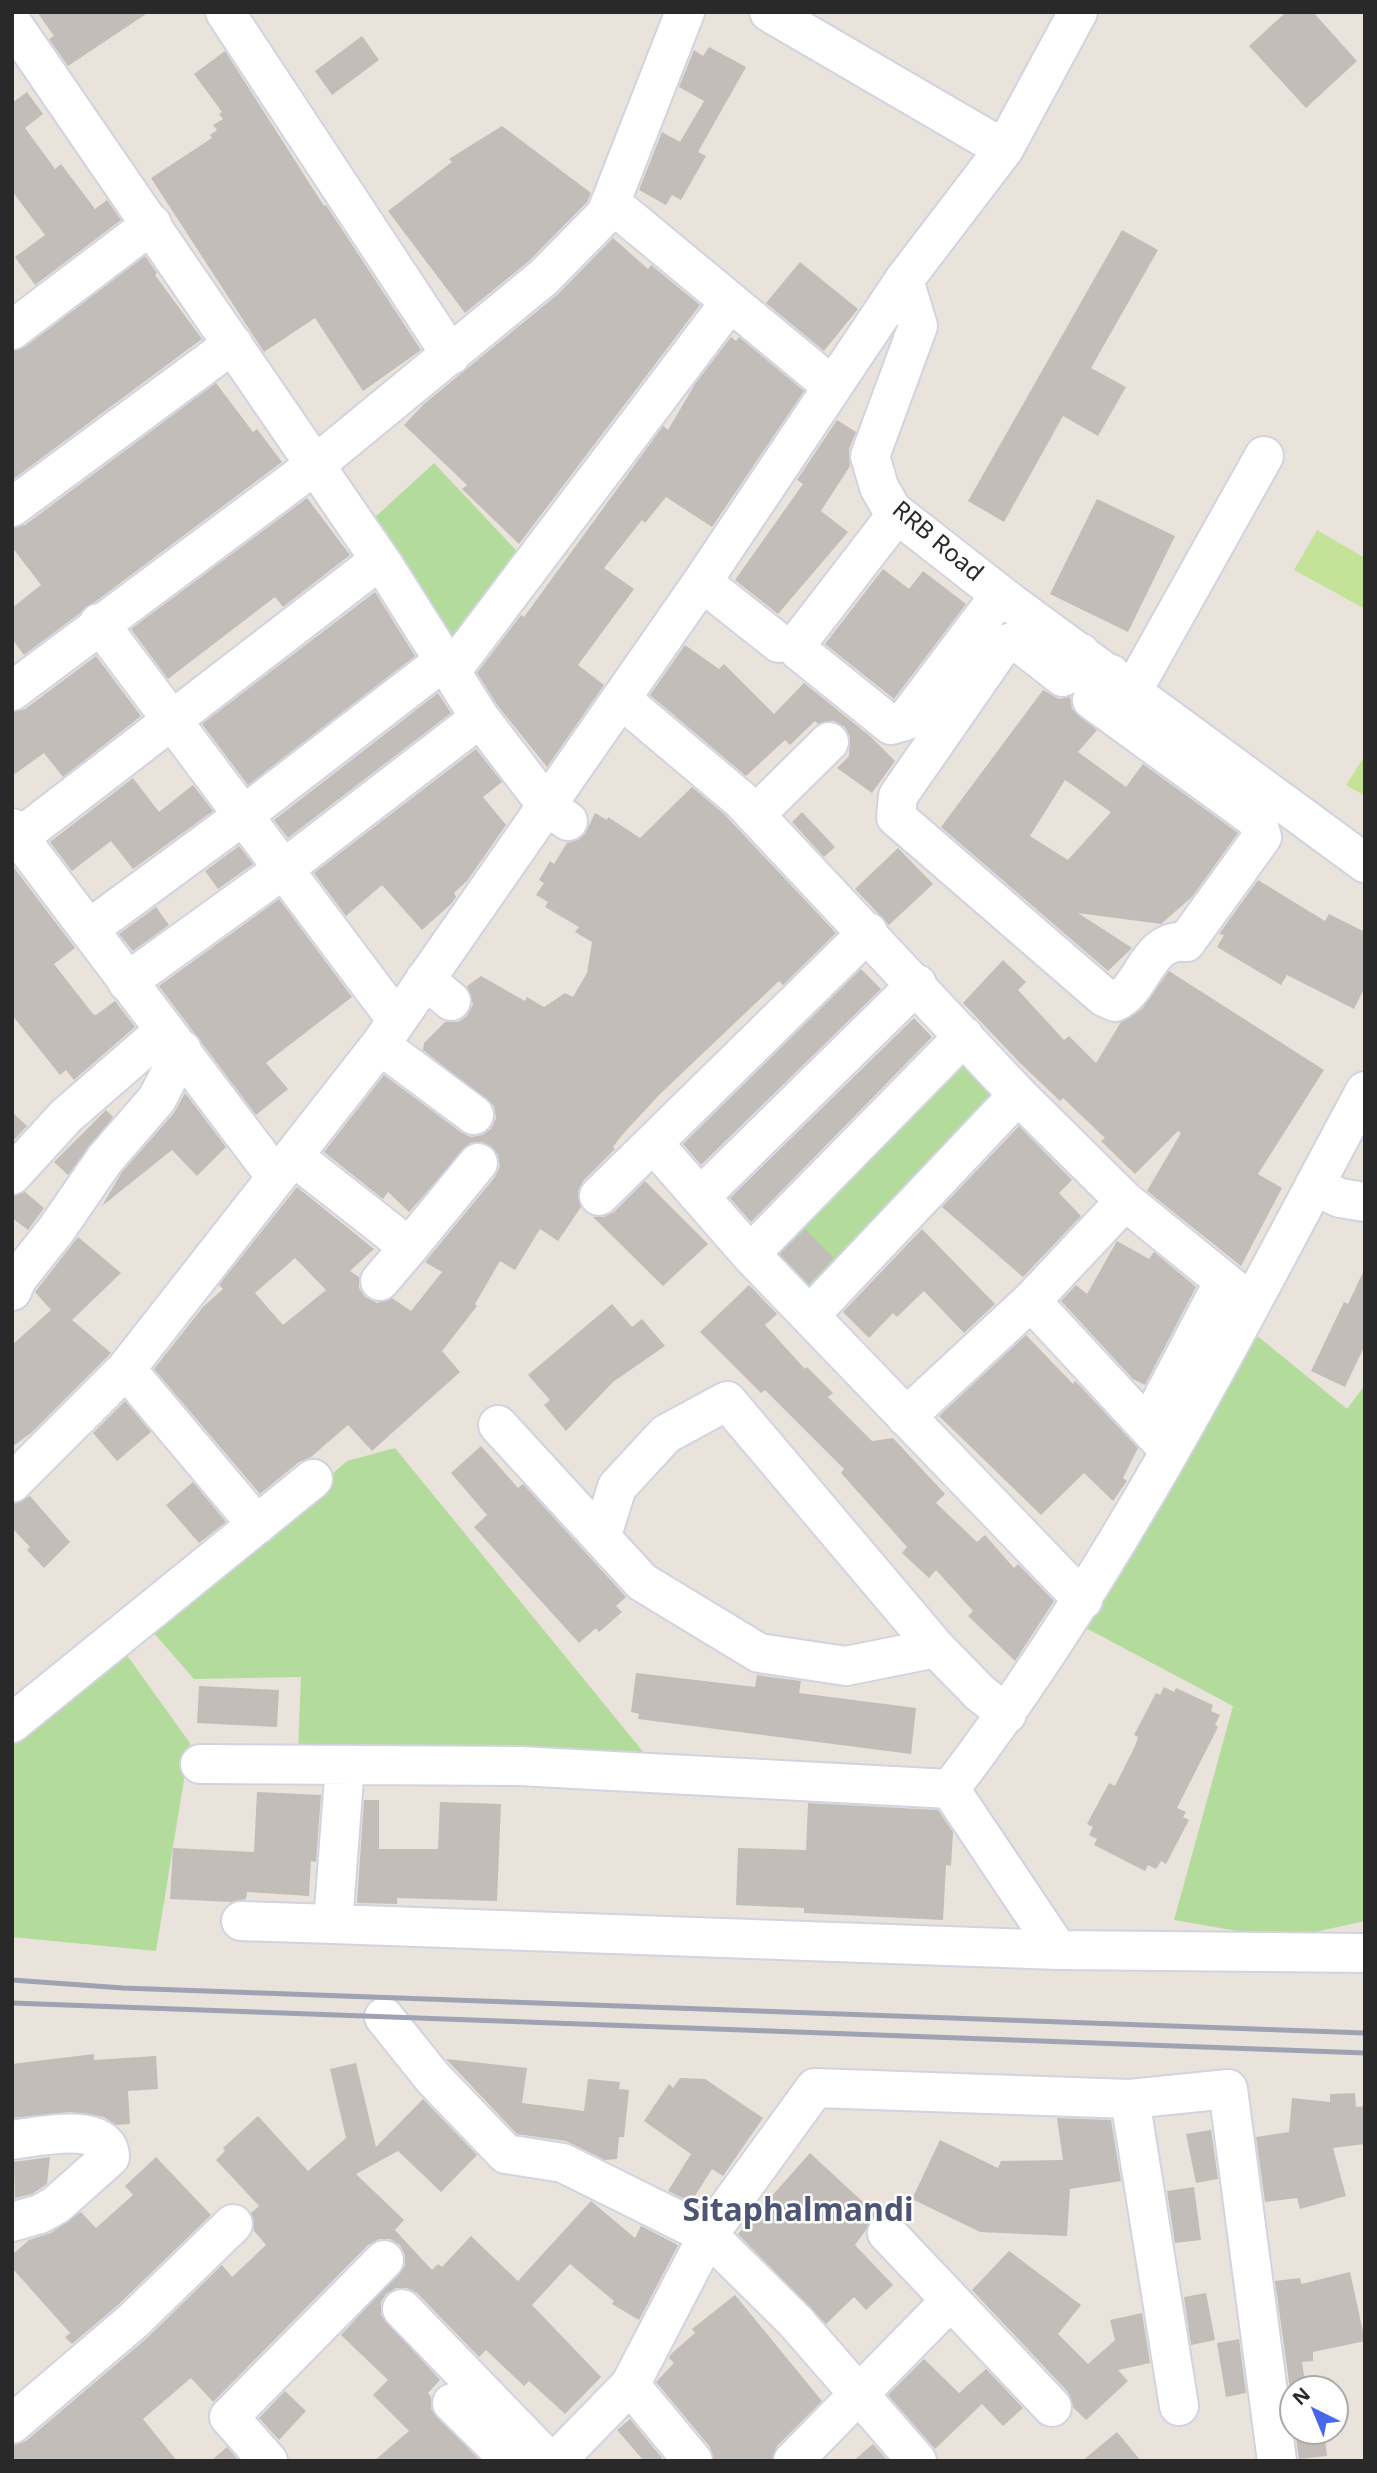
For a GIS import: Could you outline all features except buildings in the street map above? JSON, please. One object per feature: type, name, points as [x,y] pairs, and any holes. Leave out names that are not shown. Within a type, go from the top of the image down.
[{"type":"street","points":[[225,12],[451,355]]},
{"type":"street","points":[[12,691],[315,465],[544,277],[606,214],[685,12]]},
{"type":"street","points":[[769,12],[1004,149]]},
{"type":"street","points":[[12,1483],[126,1369],[388,1032],[438,990],[558,814],[621,699],[904,280],[1004,149],[1078,12]]},
{"type":"street","points":[[12,23],[152,223],[380,561],[449,665],[480,718],[558,814]]},
{"type":"street","points":[[611,203],[832,386]]},
{"type":"street","points":[[12,330],[152,223]]},
{"type":"street","name":"RRB Road","points":[[904,280],[918,326],[870,456],[879,487],[897,513],[1000,595],[1096,679],[1365,863]]},
{"type":"street","points":[[89,929],[449,665],[730,302]]},
{"type":"street","points":[[12,507],[233,344]]},
{"type":"street","points":[[1096,679],[1264,456]]},
{"type":"street","points":[[897,513],[796,645],[799,651],[891,725],[905,720],[1000,595]]},
{"type":"street","points":[[380,561],[16,832],[127,982],[174,1040],[285,1166],[409,1247]]},
{"type":"street","points":[[702,582],[779,643]]},
{"type":"street","points":[[99,624],[285,868],[388,1032],[474,1115]]},
{"type":"street","points":[[1018,642],[1096,679],[1257,820],[1262,837],[1186,942],[1166,943],[1146,963],[1124,998],[1115,1002],[1104,998],[906,829],[897,817],[898,796],[1000,649],[1008,643],[1018,642]]},
{"type":"street","points":[[621,699],[755,816],[917,984],[1017,1095],[1125,1201],[1231,1292]]},
{"type":"street","points":[[127,982],[285,868],[480,718]]},
{"type":"street","points":[[755,816],[829,742]]},
{"type":"street","points":[[599,1196],[867,932]]},
{"type":"street","points":[[701,1196],[917,984]]},
{"type":"street","points":[[750,1254],[964,1036]]},
{"type":"street","points":[[12,1175],[66,1116],[174,1040]]},
{"type":"street","points":[[12,1291],[17,1279],[56,1230],[105,1159],[157,1100],[174,1040]]},
{"type":"street","points":[[1158,1407],[1231,1292],[1314,1186],[1365,1091]]},
{"type":"street","points":[[810,1315],[1017,1095]]},
{"type":"street","points":[[653,1143],[750,1254],[1083,1600]]},
{"type":"street","points":[[380,1281],[478,1163]]},
{"type":"street","points":[[1314,1186],[1340,1198],[1365,1202]]},
{"type":"street","points":[[906,1417],[1031,1301],[1125,1201]]},
{"type":"street","points":[[1145,1237],[1231,1292]]},
{"type":"street","points":[[950,1788],[1007,1714],[1083,1600],[1170,1450],[1231,1292]]},
{"type":"street","points":[[1031,1301],[1170,1450]]},
{"type":"street","points":[[126,1369],[257,1525]]},
{"type":"street","points":[[602,1535],[617,1487],[666,1434],[727,1401],[936,1648],[980,1693],[1007,1714]]},
{"type":"street","points":[[498,1425],[602,1535],[642,1583],[759,1653],[846,1666],[936,1648]]},
{"type":"street","points":[[12,1723],[313,1479]]},
{"type":"street","points":[[200,1764],[519,1766],[950,1788]]},
{"type":"street","points":[[333,1924],[345,1765]]},
{"type":"street","points":[[950,1788],[1058,1950]]},
{"type":"street","points":[[241,1921],[1058,1950],[1365,1953]]},
{"type":"street","points":[[384,2017],[433,2078],[506,2154],[563,2163],[708,2235],[795,2321],[917,2461]]},
{"type":"street","points":[[556,2461],[629,2385],[708,2235],[815,2088],[1130,2099],[1228,2089],[1277,2461]]},
{"type":"street","points":[[1130,2099],[1179,2406]]},
{"type":"street","points":[[12,2140],[82,2133],[102,2140],[110,2151],[110,2157],[56,2205],[40,2214],[12,2222]]},
{"type":"street","points":[[12,2424],[133,2321],[233,2224]]},
{"type":"street","points":[[887,2233],[1052,2407]]},
{"type":"street","points":[[268,2461],[229,2417],[384,2260]]},
{"type":"street","points":[[793,2461],[950,2301]]},
{"type":"street","points":[[402,2309],[549,2461]]},
{"type":"street","points":[[629,2385],[693,2461]]},
{"type":"street","points":[[452,2403],[511,2461]]},
{"type":"green space","points":[[434,463],[527,562],[452,670],[360,531]]},
{"type":"green space","points":[[1317,530],[1365,558],[1365,609],[1294,570]]},
{"type":"green space","points":[[1365,755],[1365,796],[1346,785]]},
{"type":"green space","points":[[964,1036],[1018,1095],[810,1315],[750,1254]]},
{"type":"green space","points":[[1250,1330],[1347,1409],[1365,1385],[1365,1921],[1283,1939],[1174,1920],[1233,1706],[1084,1627]]},
{"type":"green space","points":[[395,1448],[645,1754],[298,1751],[301,1677],[194,1679],[152,1631],[347,1461]]},
{"type":"green space","points":[[121,1647],[190,1743],[156,1951],[12,1937],[12,1735]]},
{"type":"railway","points":[[12,1980],[123,1988],[1365,2033]]},
{"type":"railway","points":[[12,2003],[1365,2053]]},
{"type":"district","name":"Sitaphalmandi","points":[[798,2212]]}]
